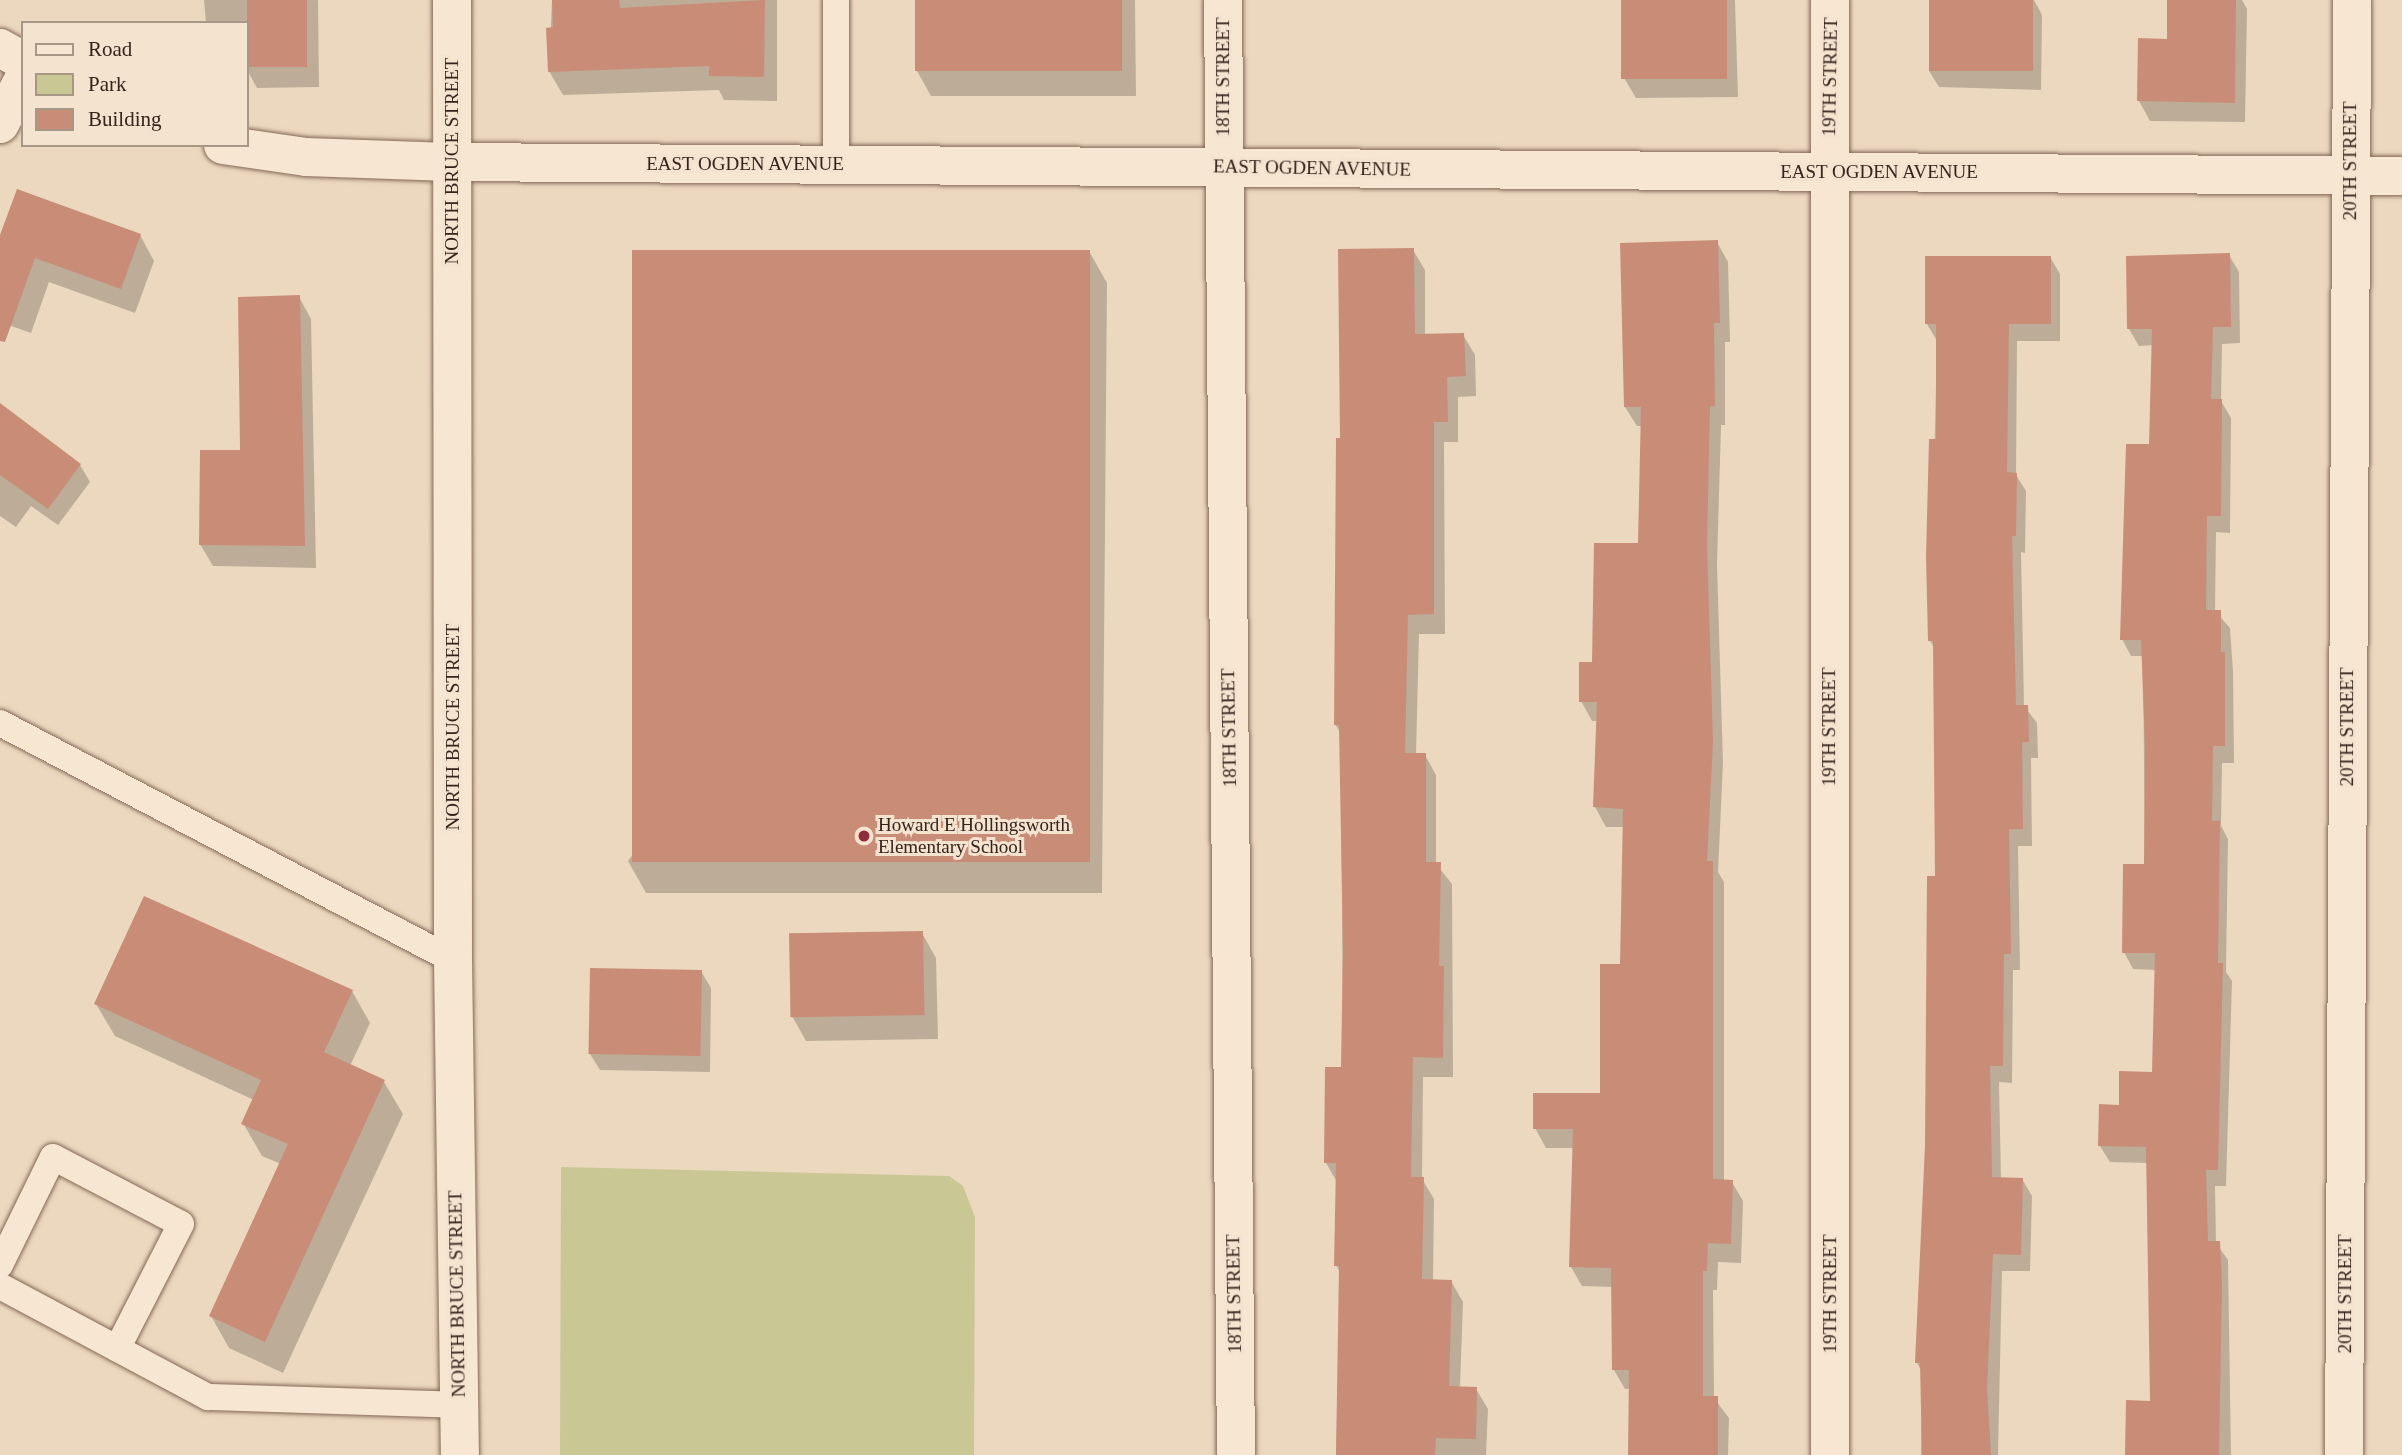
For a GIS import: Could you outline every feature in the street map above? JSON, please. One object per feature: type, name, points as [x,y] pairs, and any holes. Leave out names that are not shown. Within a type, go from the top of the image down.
[{"type":"street","name":"NORTH BRUCE STREET","points":[[452,0],[450,162],[453,961],[460,1455]]},
{"type":"street","name":"18TH STREET","points":[[1223,0],[1236,1455]]},
{"type":"street","name":"19TH STREET","points":[[1830,0],[1830,1455]]},
{"type":"street","name":"20TH STREET","points":[[2344,1455],[2351,0]]},
{"type":"street","points":[[0,48],[21,60]]},
{"type":"street","points":[[0,124],[21,84]]},
{"type":"street","name":"EAST OGDEN AVENUE","points":[[237,147],[306,157],[450,162],[2402,176]]},
{"type":"lane","points":[[836,0],[836,164]]},
{"type":"lane","points":[[0,723],[453,961]]},
{"type":"lane","points":[[0,1265],[53,1157],[181,1224],[117,1349]]},
{"type":"lane","points":[[0,1286],[208,1397],[459,1405]]},
{"type":"green space","points":[[561,1167],[949,1176],[963,1186],[975,1217],[974,1455],[560,1455]]},
{"type":"building","points":[[247,0],[307,0],[307,67],[248,67]]},
{"type":"building","points":[[552,0],[619,0],[620,8],[765,0],[764,77],[709,76],[709,66],[548,72],[546,28],[553,27]]},
{"type":"building","points":[[915,0],[1122,0],[1122,71],[915,71]]},
{"type":"building","points":[[1621,0],[1727,0],[1727,79],[1621,79]]},
{"type":"building","points":[[1929,0],[2033,0],[2033,71],[1929,71]]},
{"type":"building","points":[[2167,0],[2236,0],[2235,103],[2137,101],[2138,38],[2167,39]]},
{"type":"building","points":[[17,189],[141,234],[121,289],[35,258],[5,342],[0,341],[0,235]]},
{"type":"building","points":[[1718,240],[1720,323],[1714,323],[1715,406],[1710,406],[1707,544],[1713,742],[1707,861],[1713,861],[1713,1179],[1733,1180],[1731,1244],[1708,1243],[1707,1271],[1703,1271],[1703,1396],[1718,1396],[1718,1455],[1628,1455],[1629,1370],[1612,1370],[1611,1268],[1569,1267],[1573,1129],[1533,1129],[1533,1093],[1600,1093],[1600,964],[1620,964],[1623,809],[1593,807],[1597,702],[1579,702],[1579,662],[1592,662],[1594,543],[1638,543],[1641,407],[1624,407],[1620,243]]},
{"type":"building","points":[[1414,248],[1415,334],[1464,333],[1466,376],[1447,377],[1448,422],[1434,422],[1434,614],[1408,615],[1405,753],[1426,753],[1426,862],[1441,862],[1439,966],[1444,966],[1443,1058],[1413,1057],[1411,1177],[1424,1177],[1422,1279],[1452,1280],[1449,1386],[1477,1387],[1476,1439],[1436,1438],[1435,1455],[1336,1455],[1339,1266],[1334,1266],[1336,1163],[1324,1163],[1325,1067],[1341,1067],[1343,950],[1339,725],[1334,725],[1336,438],[1340,438],[1338,249]]},
{"type":"building","points":[[632,250],[1090,250],[1090,862],[632,862]]},
{"type":"building","points":[[2230,253],[2231,327],[2213,327],[2211,399],[2222,399],[2221,516],[2207,516],[2206,610],[2221,610],[2221,652],[2225,652],[2225,746],[2213,746],[2212,821],[2220,821],[2218,963],[2223,963],[2218,1170],[2206,1170],[2208,1241],[2220,1241],[2222,1284],[2219,1455],[2125,1455],[2126,1400],[2150,1401],[2146,1147],[2098,1146],[2099,1104],[2119,1105],[2119,1071],[2152,1072],[2155,953],[2122,953],[2123,864],[2144,864],[2145,746],[2141,640],[2120,640],[2126,444],[2149,444],[2152,329],[2127,329],[2126,256]]},
{"type":"building","points":[[1925,256],[2051,256],[2051,324],[2009,324],[2007,472],[2017,473],[2016,536],[2012,536],[2016,705],[2028,705],[2029,742],[2022,742],[2023,829],[2009,829],[2011,954],[2004,954],[2003,1066],[1990,1066],[1992,1177],[2023,1178],[2021,1255],[1993,1254],[1987,1389],[1991,1455],[1922,1455],[1920,1363],[1915,1363],[1925,1145],[1927,876],[1935,876],[1933,641],[1928,641],[1926,557],[1929,439],[1936,439],[1936,324],[1925,324]]},
{"type":"building","points":[[300,295],[305,546],[199,545],[200,450],[240,450],[238,297]]},
{"type":"building","points":[[0,403],[81,464],[48,509],[0,475]]},
{"type":"building","points":[[144,896],[353,990],[324,1052],[385,1080],[265,1342],[209,1316],[288,1144],[241,1124],[261,1080],[94,1004]]},
{"type":"building","points":[[923,931],[924,1015],[790,1017],[789,933]]},
{"type":"building","points":[[590,968],[702,970],[700,1056],[588,1054]]},
{"type":"place","name":"Howard E Hollingsworth Elementary School","points":[[864,836]]}]
